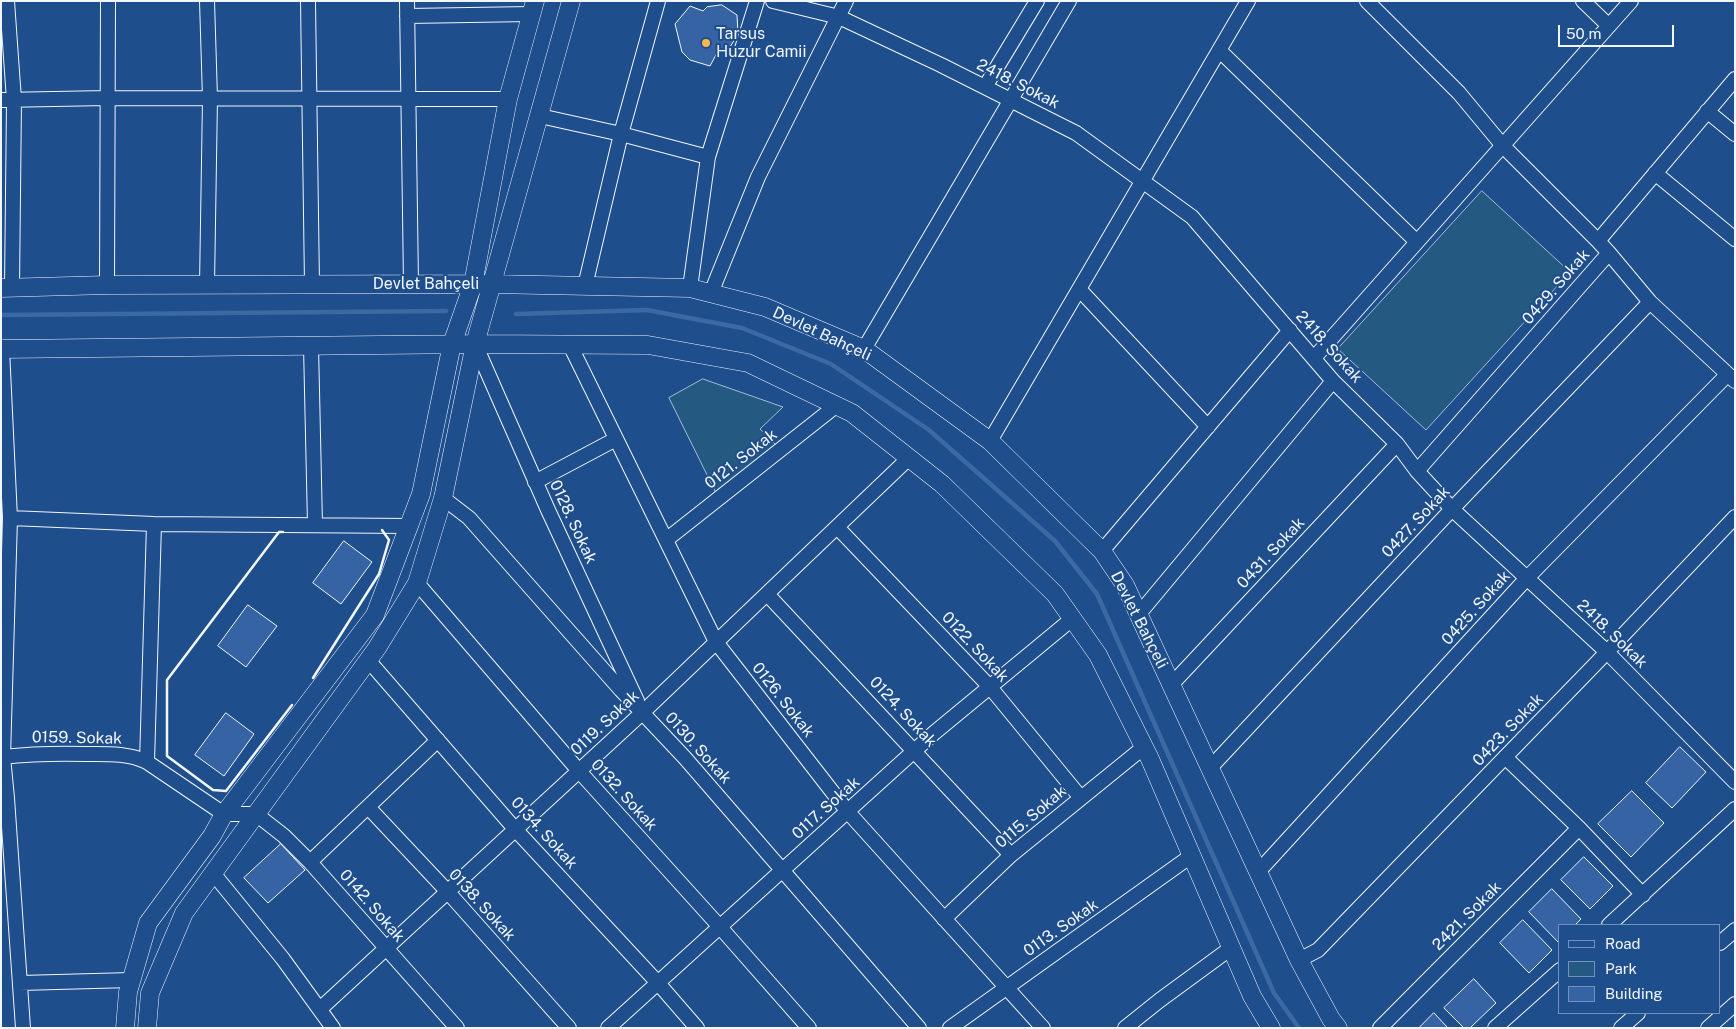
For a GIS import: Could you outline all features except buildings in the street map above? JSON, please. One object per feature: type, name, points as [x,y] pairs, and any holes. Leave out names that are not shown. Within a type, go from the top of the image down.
[{"type":"street","points":[[7,1],[7,287]]},
{"type":"street","points":[[107,286],[108,1]]},
{"type":"street","points":[[207,1],[210,98],[207,285]]},
{"type":"street","points":[[308,1],[312,285]]},
{"type":"street","points":[[407,1],[411,284]]},
{"type":"street","points":[[147,1028],[150,993],[184,913],[368,660],[417,583],[443,498],[475,344],[571,1]]},
{"type":"street","points":[[585,286],[622,134],[658,1]]},
{"type":"street","points":[[690,288],[708,157],[757,1]]},
{"type":"street","name":"2418. Sokak","points":[[773,1],[839,17],[1076,133],[1192,217],[1333,381],[1397,444],[1417,471],[1452,509],[1607,652],[1735,782]]},
{"type":"street","points":[[711,294],[758,177],[846,1]]},
{"type":"street","points":[[985,87],[1037,1]]},
{"type":"street","points":[[864,349],[1012,101],[1069,1]]},
{"type":"street","points":[[990,441],[1144,182],[1248,1]]},
{"type":"street","points":[[1367,1],[1459,93],[1503,146],[1598,241]]},
{"type":"street","points":[[1583,1],[1609,26]]},
{"type":"street","points":[[1314,358],[1631,1]]},
{"type":"street","points":[[125,1028],[128,992],[148,923],[212,836],[224,814],[375,615],[421,494],[452,344],[473,284],[508,99],[533,8],[407,16]]},
{"type":"street","points":[[1220,51],[1418,242]]},
{"type":"street","name":"0429. Sokak","points":[[1417,471],[1609,253],[1598,241],[1735,79]]},
{"type":"street","points":[[8,100],[107,98],[508,99]]},
{"type":"street","points":[[1707,111],[1735,134]]},
{"type":"street","points":[[540,116],[622,134],[708,157]]},
{"type":"street","points":[[1655,173],[1735,239]]},
{"type":"street","points":[[1609,253],[1650,302],[1731,378]]},
{"type":"street","name":"Devlet Bahçeli","points":[[7,287],[491,284],[690,288],[765,307],[864,349],[990,441],[1102,551],[1125,585],[1299,960],[1331,1019],[1338,1028]]},
{"type":"street","points":[[1080,290],[1208,427]]},
{"type":"street","name":"0427. Sokak","points":[[1210,768],[1452,509],[1650,302]]},
{"type":"street","points":[[1102,551],[1290,330]]},
{"type":"street","points":[[22,1028],[8,798],[2,757],[10,518],[2,349],[452,344],[648,345],[748,363],[852,412],[942,484],[1054,594],[1098,656],[1144,747],[1252,996],[1271,1028]]},
{"type":"street","name":"0128. Sokak","points":[[475,344],[535,482],[642,713]]},
{"type":"street","name":"0126. Sokak","points":[[570,345],[716,642],[848,812],[1043,1028]]},
{"type":"street","points":[[311,346],[315,525]]},
{"type":"street","name":"0425. Sokak","points":[[1258,872],[1527,578],[1731,378]]},
{"type":"street","points":[[1138,614],[1333,381]]},
{"type":"street","name":"0121. Sokak","points":[[666,540],[837,405]]},
{"type":"street","points":[[535,482],[616,439]]},
{"type":"street","name":"0431. Sokak","points":[[1171,685],[1397,444]]},
{"type":"street","name":"0119. Sokak","points":[[320,1009],[642,713],[909,458]]},
{"type":"street","name":"0130. Sokak","points":[[443,498],[469,518],[642,713],[685,758],[919,1028]]},
{"type":"street","name":"0423. Sokak","points":[[1299,960],[1318,950],[1735,517]]},
{"type":"street","points":[[10,518],[154,524],[409,526]]},
{"type":"street","points":[[148,762],[154,524]]},
{"type":"street","name":"0122. Sokak","points":[[837,527],[990,687],[1081,798]]},
{"type":"street","name":"0132. Sokak","points":[[417,583],[579,771],[809,1028]]},
{"type":"street","name":"0124. Sokak","points":[[767,594],[1011,855]]},
{"type":"street","name":"0117. Sokak","points":[[608,1028],[915,751],[1072,619]]},
{"type":"street","name":"0134. Sokak","points":[[368,660],[515,829],[658,983],[697,1028]]},
{"type":"street","points":[[310,862],[438,740]]},
{"type":"street","name":"0115. Sokak","points":[[944,919],[1011,855],[1144,747]]},
{"type":"street","name":"0159. Sokak","points":[[2,757],[42,753],[121,754],[138,758],[148,762],[224,814]]},
{"type":"street","points":[[1505,757],[1579,828],[1643,895]]},
{"type":"street","name":"0138. Sokak","points":[[368,807],[447,891],[569,1028]]},
{"type":"street","points":[[1610,924],[1735,809]]},
{"type":"street","points":[[224,814],[256,814]]},
{"type":"street","name":"0142. Sokak","points":[[256,814],[284,836],[310,862],[456,1028]]},
{"type":"street","name":"2421. Sokak","points":[[1380,1028],[1579,828]]},
{"type":"street","name":"0113. Sokak","points":[[950,1028],[1191,856]]},
{"type":"street","points":[[213,873],[283,959],[334,1028]]},
{"type":"street","points":[[1721,942],[1735,930]]},
{"type":"street","points":[[1125,1028],[1231,948]]},
{"type":"street","points":[[1495,1028],[1558,972]]},
{"type":"street","points":[[20,983],[131,980]]},
{"type":"street","points":[[1708,1028],[1735,1004]]},
{"type":"street","points":[[1621,1028],[1637,1014]]},
{"type":"green space","points":[[1482,191],[1570,272],[1426,430],[1338,349]]},
{"type":"green space","points":[[703,379],[783,407],[760,429],[776,445],[716,493],[669,398]]},
{"type":"waterway","points":[[516,314],[647,310],[742,328],[831,364],[929,430],[1055,541],[1097,594],[1274,993],[1299,1028]]},
{"type":"waterway","points":[[1,315],[446,311]]},
{"type":"wall","points":[[313,678],[379,574],[389,540],[382,530]]},
{"type":"wall","points":[[283,532],[279,532],[167,680],[167,756],[213,790],[226,791],[292,705]]},
{"type":"place","name":"Tarsus Huzur Camii","points":[[706,43]]}]
